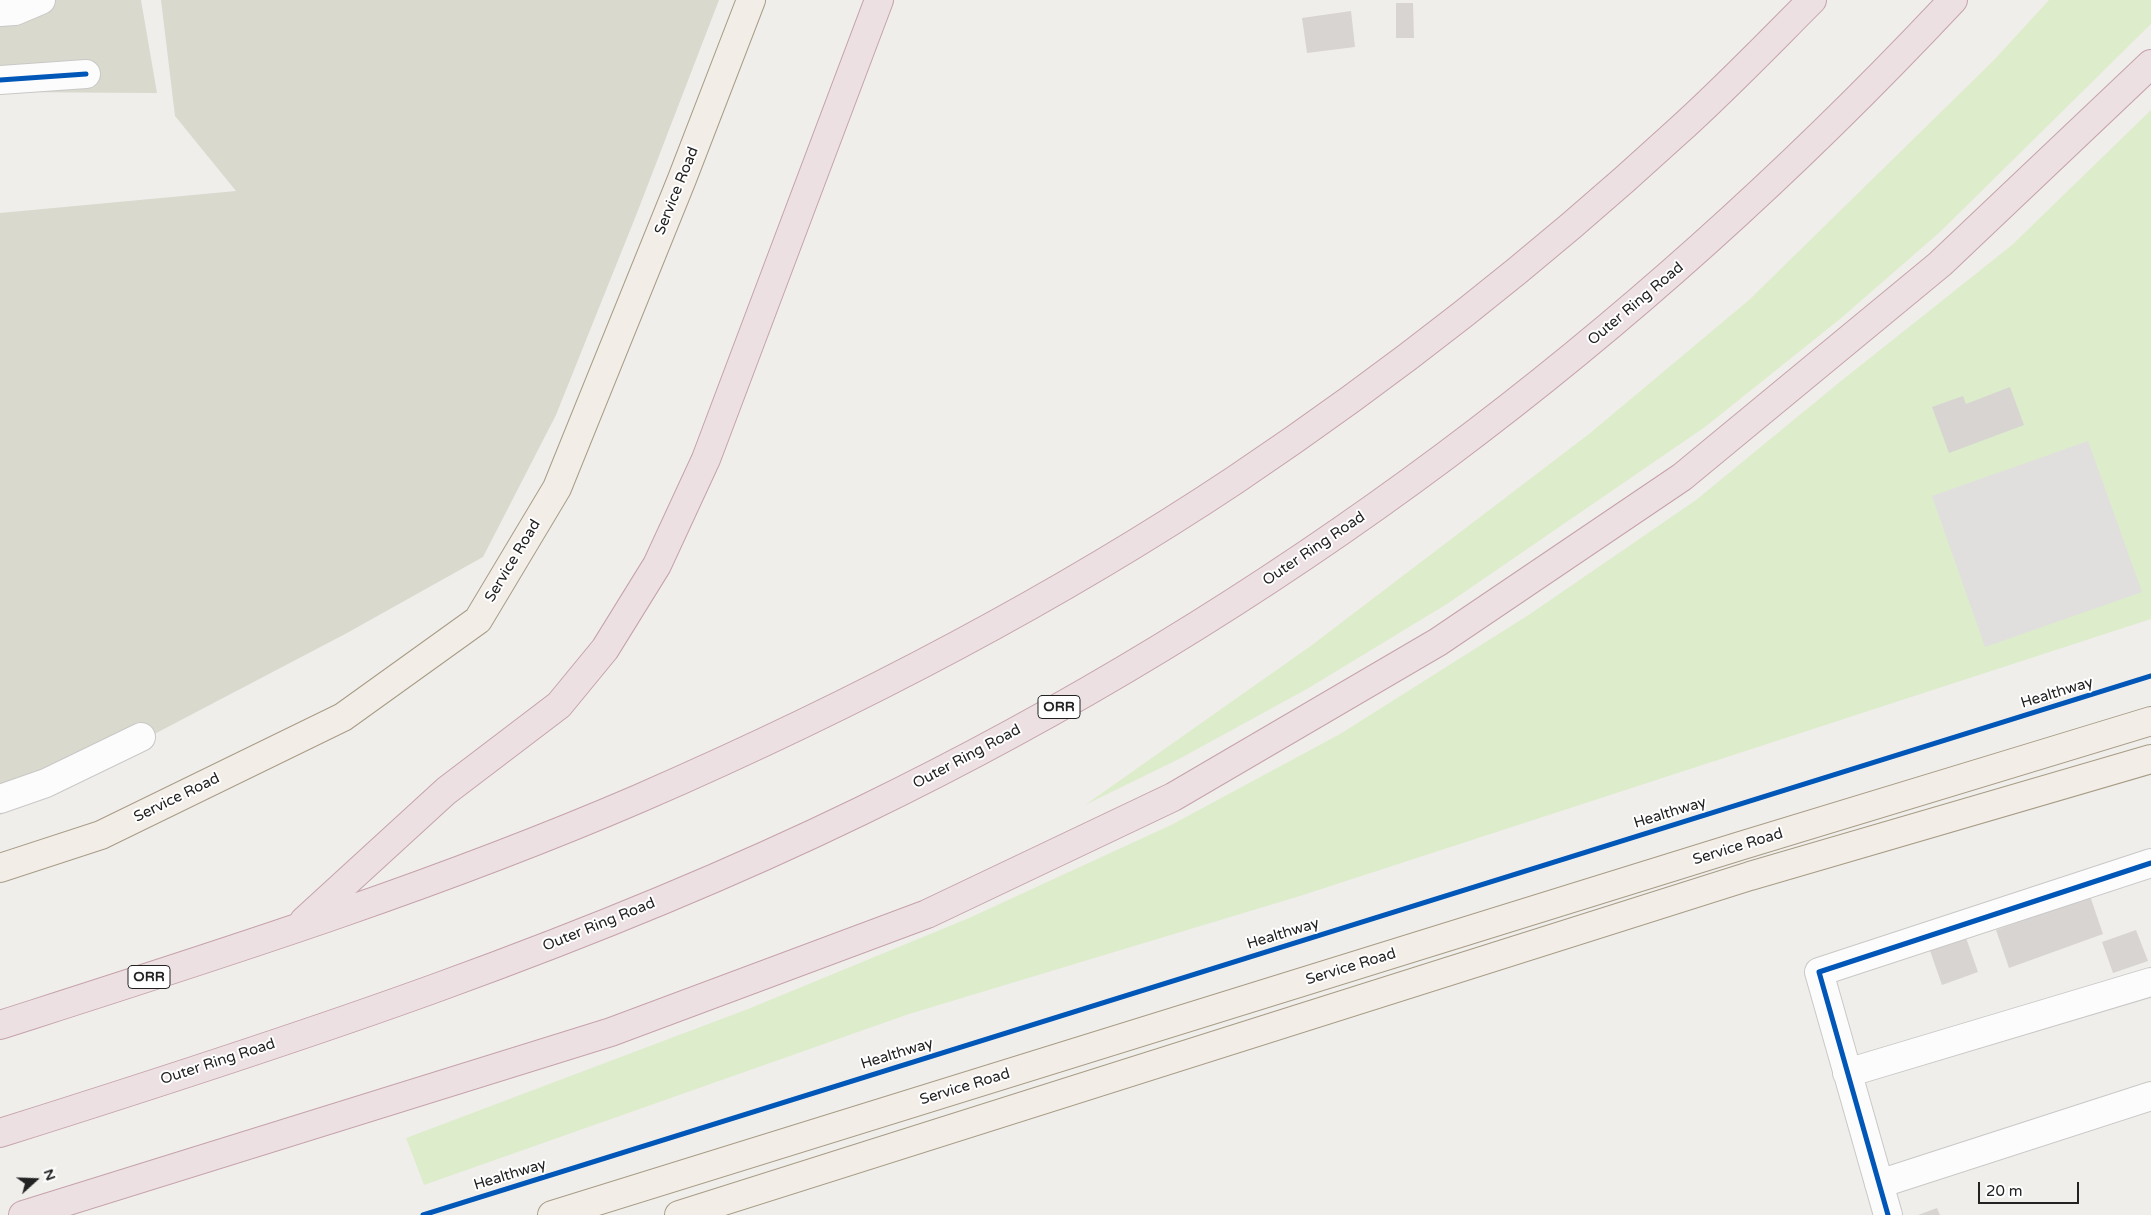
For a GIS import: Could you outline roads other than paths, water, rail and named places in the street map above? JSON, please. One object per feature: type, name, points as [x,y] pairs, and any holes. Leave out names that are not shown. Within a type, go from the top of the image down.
[{"type":"highway","points":[[296,928],[446,791],[559,705],[605,649],[657,565],[706,459],[880,0]]},
{"type":"highway","name":"ORR","points":[[0,1025],[296,928],[516,848],[633,801],[722,762],[810,721],[984,632],[1151,534],[1313,426],[1458,318],[1538,254],[1678,132],[1812,0]]},
{"type":"highway","name":"Outer Ring Road","points":[[0,1133],[396,1002],[490,968],[676,894],[775,851],[931,776],[1123,672],[1208,620],[1372,510],[1452,452],[1580,351],[1745,208],[1860,97],[1952,0]]},
{"type":"highway","points":[[23,1215],[611,1032],[927,914],[1173,797],[1438,642],[1682,477],[1940,264],[2151,64]]},
{"type":"main road","name":"Service Road","points":[[0,868],[101,835],[343,717],[478,620],[557,488],[682,179],[751,0]]},
{"type":"main road","name":"Service Road","points":[[552,1215],[1740,846],[2151,721]]},
{"type":"main road","name":"Service Road","points":[[679,1215],[1750,876],[2151,759]]},
{"type":"main road","points":[[1740,846],[1750,876]]},
{"type":"street","points":[[0,12],[15,11],[41,0]]},
{"type":"street","points":[[0,80],[86,74]]},
{"type":"street","points":[[0,799],[46,783],[141,737]]},
{"type":"street","points":[[1888,1215],[1818,972],[2151,862]]},
{"type":"street","points":[[1847,1073],[2151,982]]},
{"type":"street","points":[[1879,1184],[2151,1096]]}]
